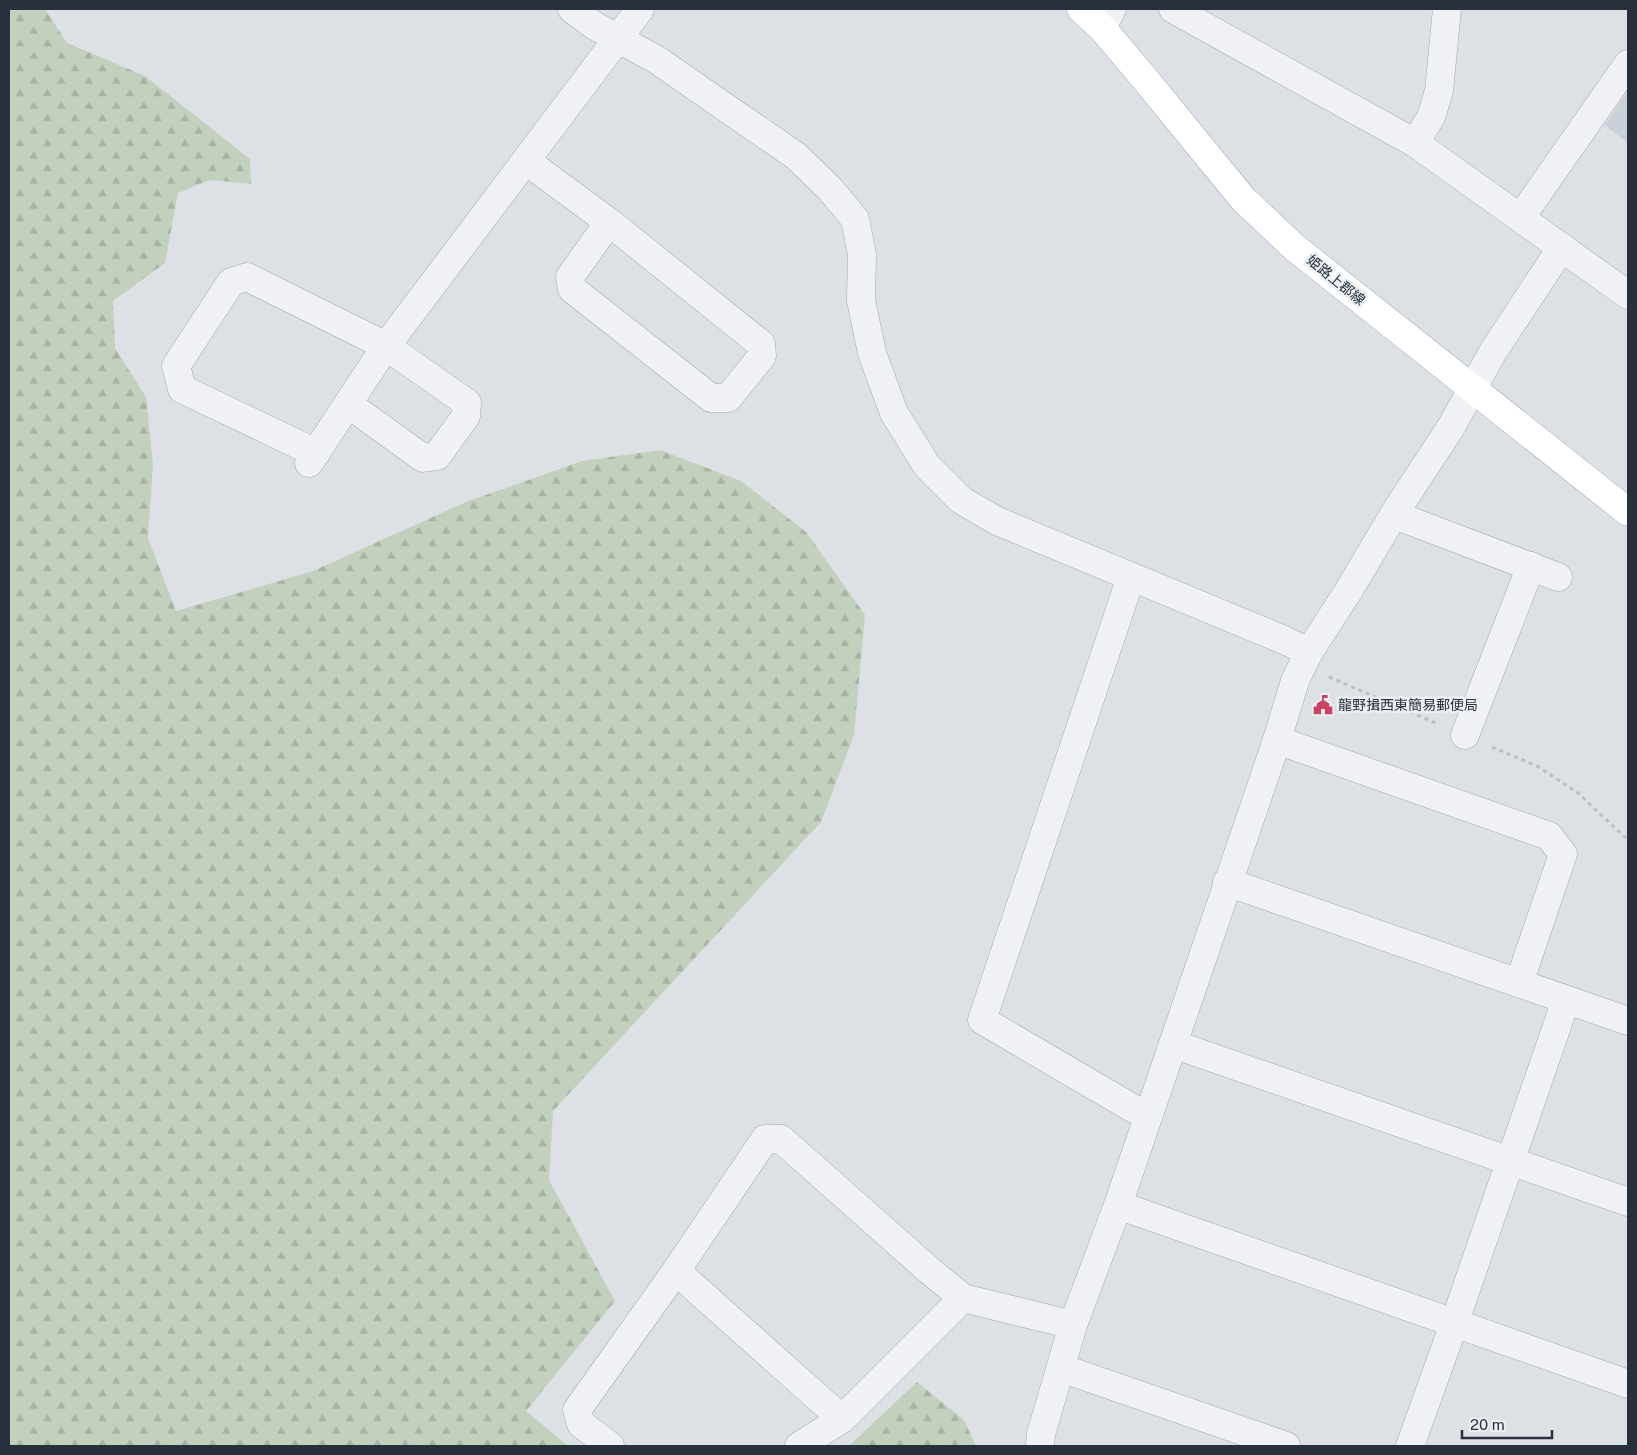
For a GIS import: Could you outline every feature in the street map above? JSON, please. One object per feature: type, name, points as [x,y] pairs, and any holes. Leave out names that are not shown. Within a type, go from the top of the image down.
[{"type":"main road","name":"姫路上郡線","points":[[1081,9],[1107,18],[1145,79],[1243,200],[1294,246],[1628,512]]},
{"type":"street","points":[[572,9],[595,26],[657,60],[796,156],[830,189],[855,219],[862,254],[861,300],[872,353],[894,413],[927,466],[961,500],[997,521],[1309,652]]},
{"type":"street","points":[[348,404],[423,458],[437,456],[466,416],[467,403],[386,346],[247,277],[231,282],[176,366],[182,389],[312,458],[386,346],[640,9]]},
{"type":"street","points":[[1173,9],[1416,143],[1628,295]]},
{"type":"street","points":[[1416,143],[1431,117],[1439,91],[1447,9]]},
{"type":"street","points":[[1521,217],[1628,64]]},
{"type":"street","points":[[526,161],[610,222],[761,344],[762,356],[728,398],[711,398],[572,289],[570,277],[610,222]]},
{"type":"street","points":[[1040,1446],[1041,1434],[1074,1325],[1118,1205],[1295,681],[1309,652],[1451,426],[1494,350],[1562,247]]},
{"type":"street","points":[[1394,514],[1405,520],[1558,577]]},
{"type":"street","points":[[1465,735],[1531,566]]},
{"type":"street","points":[[1131,577],[982,1020],[1134,1109],[1148,1115]]},
{"type":"street","points":[[1276,740],[1549,836],[1563,854],[1519,983]]},
{"type":"street","points":[[1227,882],[1628,1022]]},
{"type":"street","points":[[1410,1446],[1566,1000]]},
{"type":"street","points":[[1172,1044],[1628,1202]]},
{"type":"street","points":[[610,1446],[581,1424],[576,1410],[676,1271],[765,1140],[781,1139],[963,1298],[1074,1325]]},
{"type":"street","points":[[1118,1205],[1628,1384]]},
{"type":"street","points":[[676,1271],[842,1419]]},
{"type":"street","points":[[799,1446],[842,1419],[963,1298]]},
{"type":"street","points":[[1061,1368],[1286,1446]]},
{"type":"shaded area","points":[[1628,91],[1628,143],[1605,125]]},
{"type":"green space","points":[[9,9],[45,9],[67,43],[145,76],[250,159],[251,184],[210,180],[178,193],[165,263],[113,301],[115,348],[146,397],[153,464],[148,538],[176,611],[313,571],[466,502],[582,461],[660,450],[741,481],[806,532],[865,615],[854,735],[821,822],[553,1111],[549,1180],[615,1301],[526,1411],[568,1446],[9,1446]]},
{"type":"green space","points":[[917,1382],[964,1420],[976,1446],[849,1446]]},
{"type":"place","name":"龍野揖西東簡易郵便局","points":[[1323,705]]}]
